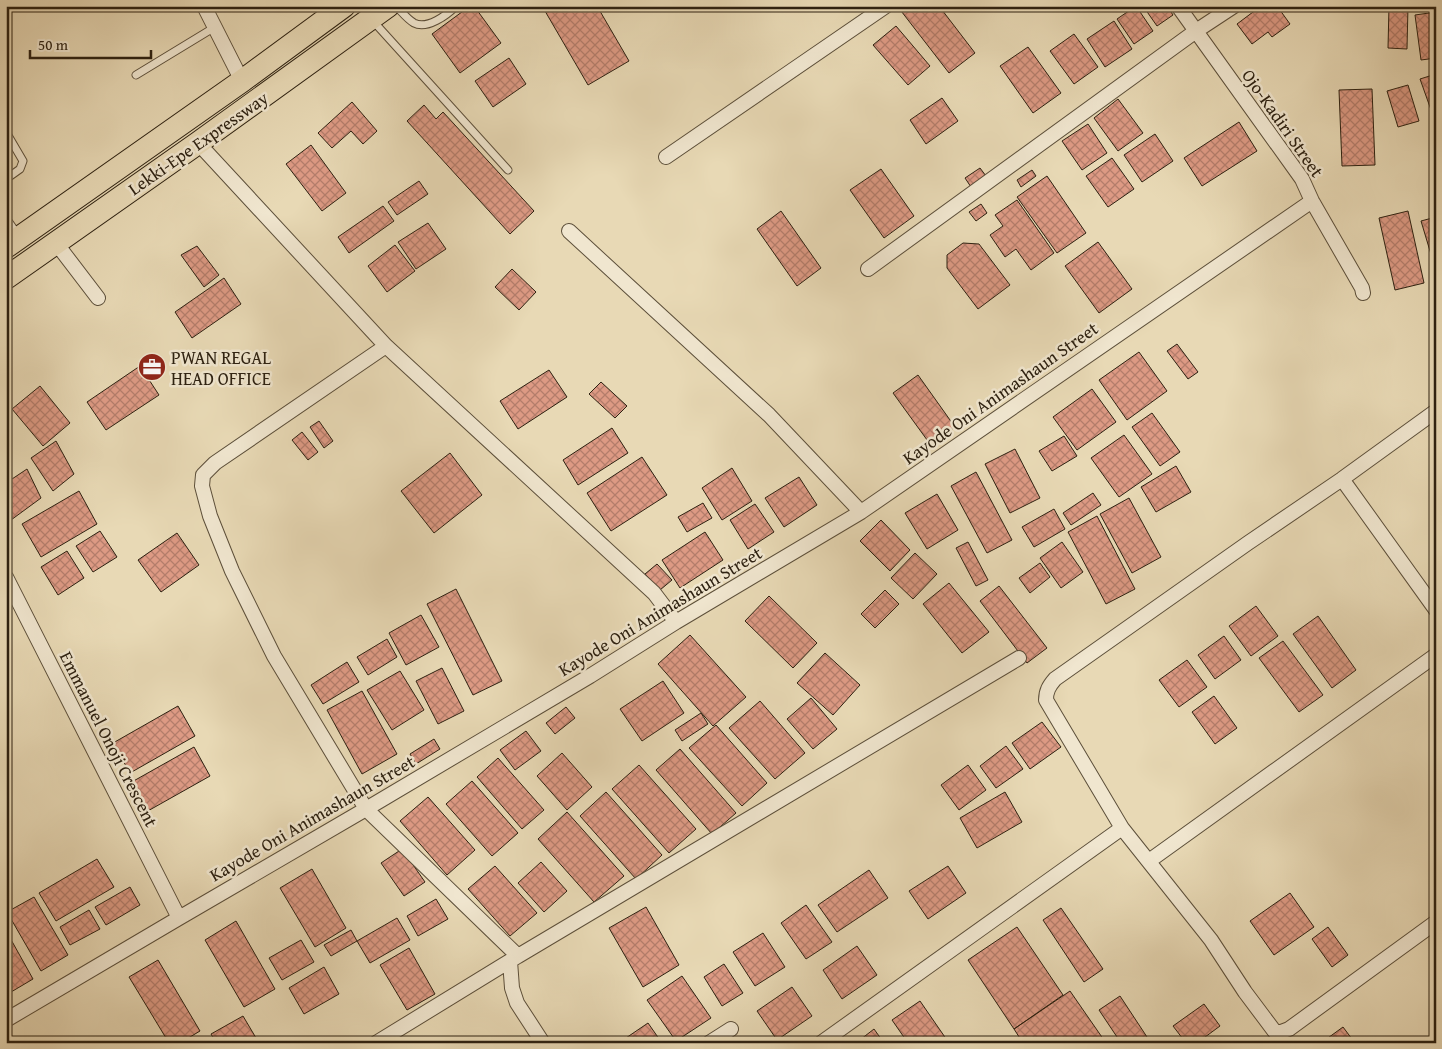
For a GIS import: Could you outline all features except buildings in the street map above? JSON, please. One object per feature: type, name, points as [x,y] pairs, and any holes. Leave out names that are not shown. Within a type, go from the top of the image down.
[{"type":"highway","name":"Lekki-Epe Expressway","points":[[13,242],[242,81],[344,6]]},
{"type":"highway","name":"Lekki-Epe Expressway","points":[[6,278],[380,13]]},
{"type":"street","points":[[204,6],[242,81]]},
{"type":"street","points":[[666,157],[886,6]]},
{"type":"street","name":"Ojo-Kadiri Street","points":[[1178,6],[1307,188],[1312,201],[1362,288],[1363,293]]},
{"type":"street","points":[[868,269],[1196,31],[1234,6]]},
{"type":"street","points":[[198,143],[386,346],[654,593],[676,622]]},
{"type":"street","name":"Kayode Oni Animashaun Street","points":[[6,1020],[366,810],[861,512],[1312,201]]},
{"type":"street","points":[[569,231],[769,415],[861,512]]},
{"type":"street","points":[[56,243],[98,298]]},
{"type":"street","points":[[386,346],[215,463],[203,475],[202,486],[210,516],[232,571],[274,656],[366,810],[514,958],[512,988],[517,1003],[543,1043]]},
{"type":"street","points":[[1436,411],[1342,479],[1055,679],[1048,686],[1046,692],[1046,700],[1122,828],[1211,940],[1245,992],[1275,1032],[1290,1029],[1436,922]]},
{"type":"street","points":[[1342,479],[1436,610]]},
{"type":"street","name":"Emmanuel Onoji Crescent","points":[[6,577],[179,918]]},
{"type":"street","points":[[1149,861],[1436,655]]},
{"type":"street","points":[[376,1043],[514,958],[1020,658]]},
{"type":"street","points":[[821,1043],[1122,828]]},
{"type":"street","points":[[709,1043],[731,1030]]},
{"type":"lane","points":[[396,6],[413,23],[423,25],[431,24],[456,6]]},
{"type":"lane","points":[[380,13],[508,170]]},
{"type":"lane","points":[[136,75],[214,27]]},
{"type":"lane","points":[[6,132],[23,161],[20,169],[6,179]]},
{"type":"lane","points":[[6,218],[13,242]]},
{"type":"place","name":"PWAN REGAL HEAD OFFICE","points":[[152,367]]}]
